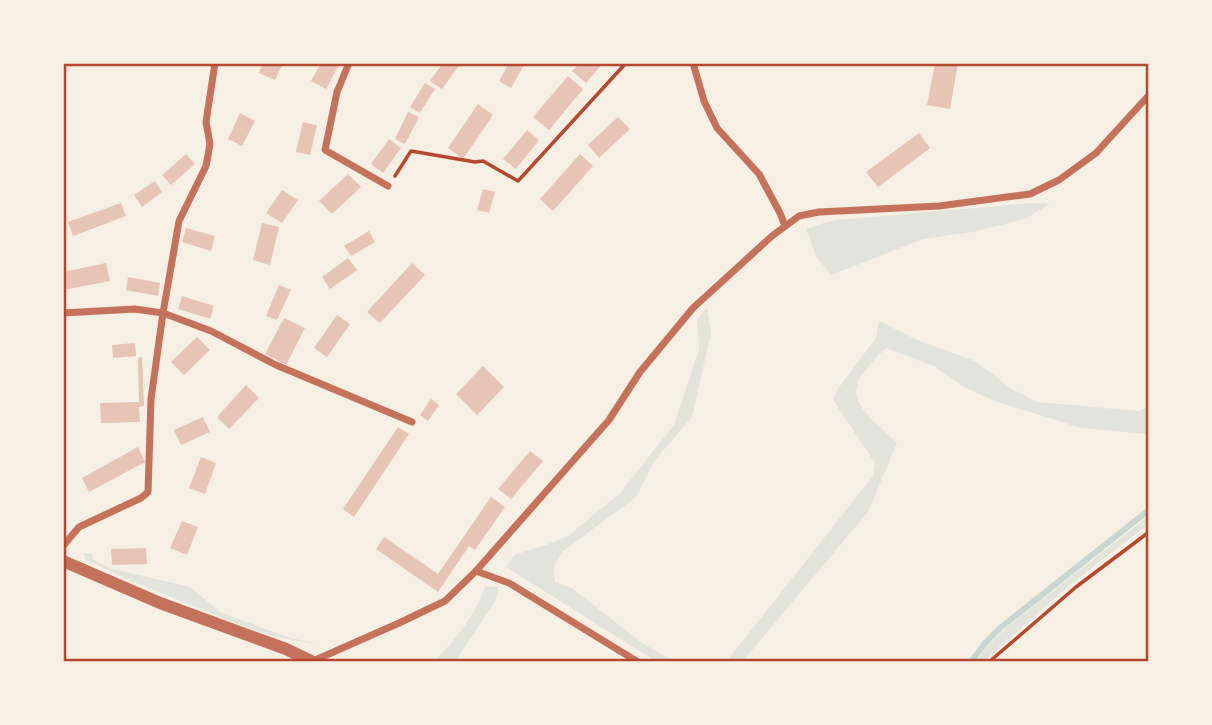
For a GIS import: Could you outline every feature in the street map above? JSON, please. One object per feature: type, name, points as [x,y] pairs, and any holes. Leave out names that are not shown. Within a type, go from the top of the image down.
[{"type":"street","points":[[63,546],[79,527],[141,498],[148,492],[151,399],[163,313],[179,221],[206,166],[210,144],[206,122],[215,63]]},
{"type":"street","points":[[349,63],[337,92],[325,150],[388,186]]},
{"type":"street","points":[[693,63],[704,101],[717,128],[759,174],[785,226]]},
{"type":"street","points":[[63,561],[160,603],[313,661],[445,601],[476,571],[610,420],[640,372],[693,308],[799,216],[819,212],[939,206],[1030,194],[1059,180],[1096,153],[1149,95]]},
{"type":"street","points":[[63,313],[135,309],[163,313],[211,331],[276,365],[412,422]]},
{"type":"street","points":[[476,571],[509,583],[638,662]]},
{"type":"path","points":[[388,186],[411,151],[475,162],[483,160],[518,181],[626,63]]},
{"type":"path","points":[[989,662],[1076,587],[1149,532]]},
{"type":"shaded area","points":[[1034,203],[1050,204],[1025,219],[973,232],[923,239],[831,275],[816,256],[806,229],[835,220]]},
{"type":"shaded area","points":[[707,308],[711,333],[692,417],[655,460],[636,497],[562,552],[554,567],[555,582],[572,588],[642,643],[675,662],[657,662],[506,567],[514,555],[568,536],[620,493],[674,425],[699,349],[697,319]]},
{"type":"shaded area","points":[[879,321],[917,340],[975,361],[1012,389],[1037,402],[1139,411],[1149,406],[1149,434],[1081,428],[994,401],[962,386],[934,366],[886,348],[861,376],[857,387],[857,397],[862,407],[897,443],[868,512],[742,662],[726,662],[873,476],[875,463],[833,400],[837,390],[876,338]]},
{"type":"shaded area","points":[[1149,516],[1149,524],[1071,584],[983,662],[976,662],[987,646],[1005,629]]},
{"type":"shaded area","points":[[83,553],[91,553],[94,560],[109,568],[190,587],[220,612],[290,638],[316,643],[268,634],[237,623],[112,572],[86,560]]},
{"type":"shaded area","points":[[499,586],[495,601],[455,662],[434,662],[470,617],[485,587]]},
{"type":"building","points":[[263,63],[283,63],[275,80],[259,73]]},
{"type":"building","points":[[321,63],[340,63],[326,89],[311,81]]},
{"type":"building","points":[[443,63],[461,63],[442,89],[430,81]]},
{"type":"building","points":[[509,63],[525,63],[511,88],[499,81]]},
{"type":"building","points":[[580,63],[603,63],[586,83],[572,71]]},
{"type":"building","points":[[935,63],[958,63],[950,109],[927,105]]},
{"type":"building","points":[[568,76],[583,89],[549,130],[533,117]]},
{"type":"building","points":[[425,83],[435,89],[420,113],[410,107]]},
{"type":"building","points":[[478,104],[493,115],[463,159],[448,148]]},
{"type":"building","points":[[408,112],[419,117],[405,144],[395,139]]},
{"type":"building","points":[[240,113],[255,121],[242,146],[228,139]]},
{"type":"building","points":[[618,117],[630,129],[599,158],[588,145]]},
{"type":"building","points":[[303,122],[317,125],[310,155],[296,152]]},
{"type":"building","points":[[527,130],[539,140],[516,169],[503,159]]},
{"type":"building","points":[[919,133],[930,148],[878,187],[866,172]]},
{"type":"building","points":[[389,139],[401,148],[383,173],[371,164]]},
{"type":"building","points":[[186,154],[195,164],[171,185],[162,175]]},
{"type":"building","points":[[580,154],[593,166],[553,211],[540,199]]},
{"type":"building","points":[[348,174],[361,187],[332,214],[319,201]]},
{"type":"building","points":[[155,181],[162,192],[142,207],[134,195]]},
{"type":"building","points":[[483,189],[495,192],[489,213],[477,210]]},
{"type":"building","points":[[282,190],[298,200],[282,223],[266,213]]},
{"type":"building","points":[[121,203],[126,216],[73,236],[68,222]]},
{"type":"building","points":[[262,223],[279,227],[270,265],[253,260]]},
{"type":"building","points":[[186,228],[215,236],[211,251],[182,242]]},
{"type":"building","points":[[369,231],[375,242],[351,256],[344,246]]},
{"type":"building","points":[[348,258],[357,270],[330,289],[322,277]]},
{"type":"building","points":[[106,263],[110,281],[63,290],[63,272]]},
{"type":"building","points":[[412,263],[425,275],[380,323],[367,312]]},
{"type":"building","points":[[128,277],[160,283],[158,296],[126,290]]},
{"type":"building","points":[[279,285],[291,290],[277,320],[266,316]]},
{"type":"building","points":[[182,296],[214,306],[210,319],[178,309]]},
{"type":"building","points":[[337,315],[350,324],[327,357],[314,348]]},
{"type":"building","points":[[284,318],[305,328],[286,365],[265,354]]},
{"type":"building","points":[[197,337],[210,350],[184,375],[171,362]]},
{"type":"building","points":[[135,343],[136,356],[113,358],[112,345]]},
{"type":"building","points":[[142,357],[144,406],[139,407],[140,422],[101,423],[100,403],[139,402],[138,358]]},
{"type":"building","points":[[483,366],[504,387],[477,415],[456,394]]},
{"type":"building","points":[[246,385],[259,398],[229,429],[217,417]]},
{"type":"building","points":[[431,399],[439,405],[428,421],[420,415]]},
{"type":"building","points":[[203,417],[210,432],[181,445],[174,430]]},
{"type":"building","points":[[398,427],[409,434],[354,517],[343,509]]},
{"type":"building","points":[[138,447],[145,462],[89,492],[82,478]]},
{"type":"building","points":[[530,451],[543,461],[511,499],[498,489]]},
{"type":"building","points":[[201,457],[216,463],[205,494],[189,488]]},
{"type":"building","points":[[491,497],[505,507],[475,550],[469,546],[438,592],[376,549],[384,537],[438,574]]},
{"type":"building","points":[[182,521],[198,527],[187,555],[170,548]]},
{"type":"building","points":[[146,548],[147,564],[112,565],[111,549]]},
{"type":"waterway","points":[[971,662],[1000,628],[1149,510]]}]
